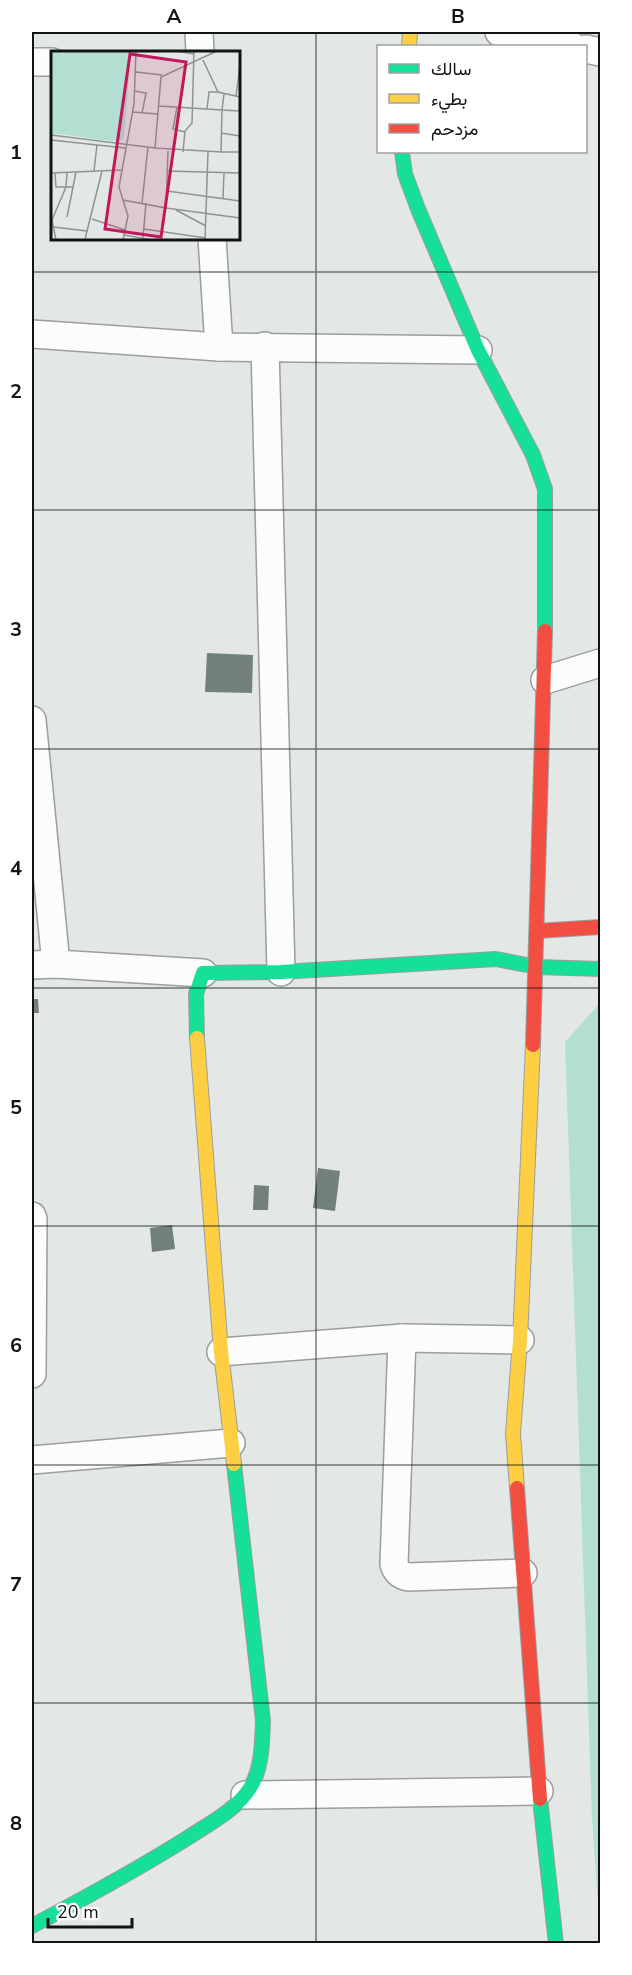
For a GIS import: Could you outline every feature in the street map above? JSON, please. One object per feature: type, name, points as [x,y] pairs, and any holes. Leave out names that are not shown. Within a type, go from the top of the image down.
[{"type":"street","points":[[199,32],[200,51]]},
{"type":"street","points":[[499,32],[567,45]]},
{"type":"street","points":[[32,62],[51,62]]},
{"type":"street","points":[[402,153],[405,174],[418,209],[478,350],[533,455],[545,489],[545,680],[537,967],[520,1340],[513,1434],[539,1791],[556,1944]]},
{"type":"street","points":[[212,240],[219,347]]},
{"type":"street","points":[[32,334],[219,347],[478,350]]},
{"type":"street","points":[[265,346],[281,972]]},
{"type":"street","points":[[545,680],[600,663]]},
{"type":"street","points":[[32,730],[44,965],[203,973],[281,972],[496,959],[537,967],[600,969]]},
{"type":"street","points":[[496,959],[537,931],[600,927]]},
{"type":"street","points":[[32,1926],[156,1858],[214,1820],[245,1795],[257,1773],[262,1755],[262,1721],[221,1352],[195,1013],[196,994],[203,973]]},
{"type":"street","points":[[32,1216],[32,1374]]},
{"type":"street","points":[[221,1352],[402,1338],[520,1340]]},
{"type":"street","points":[[402,1338],[396,1456],[394,1564],[396,1570],[408,1577],[523,1573]]},
{"type":"street","points":[[32,1460],[231,1443]]},
{"type":"street","points":[[245,1795],[539,1791]]},
{"type":"green space","points":[[600,1003],[600,1911],[592,1818],[565,1042]]},
{"type":"building","points":[[207,653],[253,655],[252,693],[205,692]]},
{"type":"building","points":[[32,999],[38,999],[39,1013],[32,1013]]},
{"type":"building","points":[[318,1168],[340,1171],[335,1211],[313,1208]]},
{"type":"building","points":[[254,1185],[269,1186],[268,1210],[253,1210]]},
{"type":"building","points":[[172,1225],[175,1249],[152,1252],[150,1228]]},
{"type":"traffic: fast","points":[[402,153],[405,174],[418,209],[478,350],[533,455],[545,489],[545,631]]},
{"type":"traffic: fast","points":[[197,1038],[196,994],[203,973],[281,972],[496,959],[537,967],[600,969]]},
{"type":"traffic: fast","points":[[32,1926],[131,1872],[214,1821],[238,1803],[254,1781],[261,1756],[263,1721],[234,1464]]},
{"type":"traffic: fast","points":[[540,1799],[556,1944]]},
{"type":"traffic: slow","points":[[409,45],[410,32]]},
{"type":"traffic: slow","points":[[197,1038],[221,1352],[234,1464]]},
{"type":"traffic: slow","points":[[517,1488],[513,1434],[520,1340],[533,1045]]},
{"type":"traffic: jam","points":[[533,1045],[545,631]]},
{"type":"traffic: jam","points":[[537,931],[600,927]]},
{"type":"traffic: jam","points":[[517,1488],[540,1799]]}]
